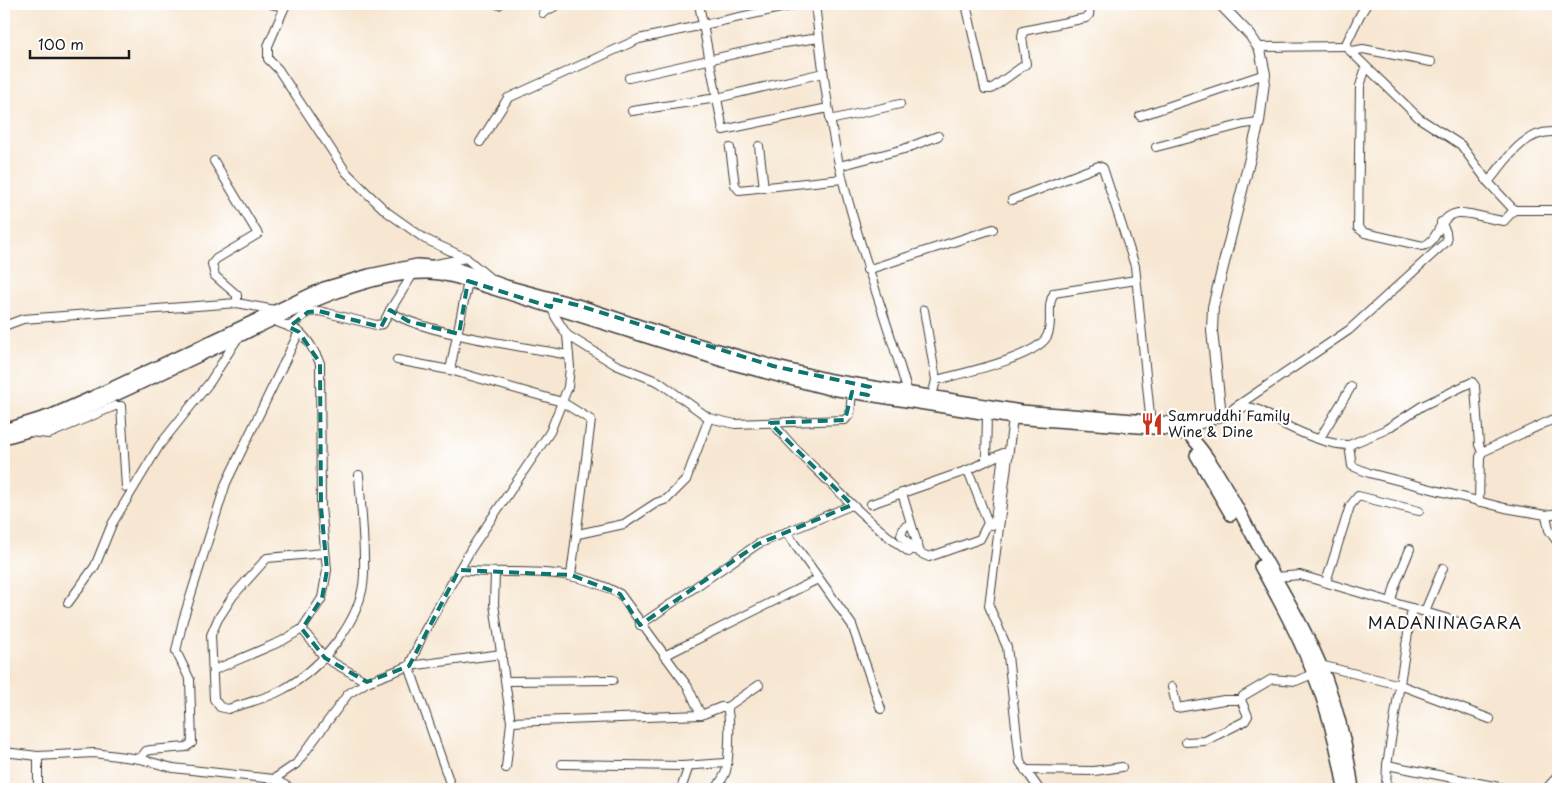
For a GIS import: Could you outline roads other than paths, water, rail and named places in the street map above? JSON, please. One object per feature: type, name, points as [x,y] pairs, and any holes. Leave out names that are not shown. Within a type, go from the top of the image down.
[{"type":"main road","points":[[4,430],[52,414],[95,396],[251,326],[324,288],[353,279],[408,267],[435,266],[455,268],[496,282],[521,295]]},
{"type":"main road","points":[[274,315],[344,290],[413,274],[444,274],[869,391],[962,406],[1151,423]]},
{"type":"main road","points":[[551,303],[733,364],[825,388],[852,392],[908,393],[932,397],[987,414],[1014,418],[1151,423],[1172,422],[1217,473],[1304,629],[1330,718],[1344,789]]},
{"type":"main road","points":[[4,438],[90,407],[237,337],[251,326]]},
{"type":"main road","points":[[1182,432],[1220,494],[1317,669],[1340,726],[1353,789]]},
{"type":"street","points":[[271,4],[286,5],[268,46],[268,58],[278,69],[346,172],[387,212],[429,242],[466,258],[496,282]]},
{"type":"street","points":[[543,13],[559,4]]},
{"type":"street","points":[[699,4],[723,130],[828,108]]},
{"type":"street","points":[[480,142],[508,98],[639,38],[703,26],[799,4]]},
{"type":"street","points":[[815,4],[828,108],[842,179],[868,270],[908,393]]},
{"type":"street","points":[[966,4],[985,89],[990,89],[1026,64],[1022,37],[1023,31],[1086,18],[1089,15],[1090,4]]},
{"type":"street","points":[[1220,4],[1258,47],[1265,74],[1259,122],[1214,306],[1212,330],[1221,416]]},
{"type":"street","points":[[1345,46],[1360,14],[1367,4]]},
{"type":"street","points":[[629,78],[778,44],[819,38]]},
{"type":"street","points":[[1258,47],[1345,46],[1419,118],[1461,145],[1488,182],[1514,210],[1558,210]]},
{"type":"street","points":[[1352,51],[1363,49],[1431,62]]},
{"type":"street","points":[[1366,68],[1360,86],[1358,228],[1365,233],[1423,246],[1433,240],[1442,222],[1459,213],[1504,222],[1514,210]]},
{"type":"street","points":[[632,111],[717,98],[824,73]]},
{"type":"street","points":[[1140,116],[1265,74]]},
{"type":"street","points":[[830,120],[900,104]]},
{"type":"street","points":[[1156,146],[1259,122]]},
{"type":"street","points":[[1488,182],[1530,136],[1542,132],[1553,132]]},
{"type":"street","points":[[839,166],[904,149],[938,136]]},
{"type":"street","points":[[760,146],[764,188]]},
{"type":"street","points":[[730,148],[737,189],[764,188],[842,179]]},
{"type":"street","points":[[214,161],[258,234],[216,259],[212,264],[216,276],[237,295],[238,303]]},
{"type":"street","points":[[1012,200],[1098,166],[1103,168],[1135,266],[1151,423]]},
{"type":"street","points":[[1182,432],[1221,416],[1349,330],[1447,241],[1442,222]]},
{"type":"street","points":[[868,270],[993,229]]},
{"type":"street","points":[[435,266],[439,263],[466,258]]},
{"type":"street","points":[[289,327],[308,312],[319,311],[376,325],[383,324],[413,274]]},
{"type":"street","points":[[936,380],[992,365],[1042,343],[1048,334],[1049,301],[1054,292],[1136,280]]},
{"type":"street","points":[[450,370],[459,334],[468,281]]},
{"type":"street","points":[[4,326],[23,318],[238,303],[274,315],[280,325],[299,332],[313,349],[320,363],[321,507],[327,570],[322,598],[302,629],[282,641],[227,667],[214,670]]},
{"type":"street","points":[[452,789],[409,666],[424,632],[459,570],[550,432],[568,388],[569,355],[567,335],[551,303]]},
{"type":"street","points":[[390,310],[394,315],[408,321],[459,334],[569,355]]},
{"type":"street","points":[[924,310],[936,380],[932,397]]},
{"type":"street","points":[[140,759],[146,751],[186,747],[192,743],[190,680],[176,651],[183,620],[226,483],[299,332]]},
{"type":"street","points":[[567,335],[616,365],[659,382],[709,418],[735,424],[845,420],[850,414],[852,392]]},
{"type":"street","points":[[68,604],[95,566],[112,524],[159,446],[210,382],[237,337]]},
{"type":"street","points":[[397,360],[450,370],[562,402],[591,420],[578,534],[571,575]]},
{"type":"street","points":[[1230,410],[1257,408],[1285,425],[1320,438],[1349,445],[1385,430],[1422,406],[1472,382],[1475,386],[1479,445],[1482,452],[1480,457],[1479,502]]},
{"type":"street","points":[[1320,438],[1351,387]]},
{"type":"street","points":[[27,431],[49,434],[115,406],[121,406],[126,487]]},
{"type":"street","points":[[986,461],[987,414]]},
{"type":"street","points":[[1482,452],[1558,417]]},
{"type":"street","points":[[578,534],[624,524],[667,498],[686,480],[709,418]]},
{"type":"street","points":[[1014,418],[989,606],[1007,647],[1020,762],[1039,789]]},
{"type":"street","points":[[773,423],[783,436],[852,505],[890,538],[912,551],[901,535],[904,527],[911,524]]},
{"type":"street","points":[[1349,445],[1352,466],[1361,470],[1398,482],[1479,502],[1546,515],[1558,513]]},
{"type":"street","points":[[871,504],[968,470],[1003,453],[995,521],[992,525]]},
{"type":"street","points":[[902,493],[920,553],[924,556],[929,556],[983,537],[988,523],[968,470]]},
{"type":"street","points":[[324,553],[267,558],[233,596],[218,619],[211,635],[214,699],[220,707],[228,708],[282,690],[325,658],[352,620],[361,598],[364,575],[359,475]]},
{"type":"street","points":[[1326,582],[1350,506],[1358,496],[1419,511]]},
{"type":"street","points":[[640,625],[758,544],[852,505]]},
{"type":"street","points":[[1546,515],[1549,530],[1558,543]]},
{"type":"street","points":[[786,532],[852,625],[881,708]]},
{"type":"street","points":[[1391,601],[1394,586],[1410,549]]},
{"type":"street","points":[[1425,611],[1443,568]]},
{"type":"street","points":[[459,570],[495,573],[538,571],[571,575],[604,586],[620,594],[640,625],[688,687],[701,714]]},
{"type":"street","points":[[495,573],[494,604],[511,722],[506,768]]},
{"type":"street","points":[[1276,577],[1300,575],[1462,623]]},
{"type":"street","points":[[664,656],[818,579]]},
{"type":"street","points":[[1386,789],[1386,765],[1412,608]]},
{"type":"street","points":[[302,629],[325,658],[367,682]]},
{"type":"street","points":[[274,779],[296,764],[348,694],[367,682],[409,666],[502,654]]},
{"type":"street","points":[[1241,700],[1243,696],[1268,680],[1278,678],[1296,681],[1317,669],[1400,685],[1490,719]]},
{"type":"street","points":[[506,682],[613,680]]},
{"type":"street","points":[[511,722],[701,714],[721,707],[727,707],[759,684]]},
{"type":"street","points":[[1172,687],[1175,706],[1179,708],[1224,700],[1241,700]]},
{"type":"street","points":[[1186,742],[1205,740],[1245,720],[1248,716],[1241,700]]},
{"type":"street","points":[[716,789],[726,771],[725,763],[729,742],[729,713],[727,707]]},
{"type":"street","points":[[4,752],[38,756],[94,753],[140,759],[173,768],[274,779],[292,789]]},
{"type":"street","points":[[38,756],[38,789]]},
{"type":"street","points":[[562,764],[689,766],[725,763]]},
{"type":"street","points":[[1386,765],[1509,789]]},
{"type":"street","points":[[681,789],[689,766]]},
{"type":"street","points":[[1025,770],[1094,770],[1122,767]]},
{"type":"street","points":[[1546,789],[1558,776]]},
{"type":"place","name":"Samruddhi Family Wine & Dine","points":[[1152,424]]},
{"type":"district","name":"MADANINAGARA","points":[[1445,623]]}]
